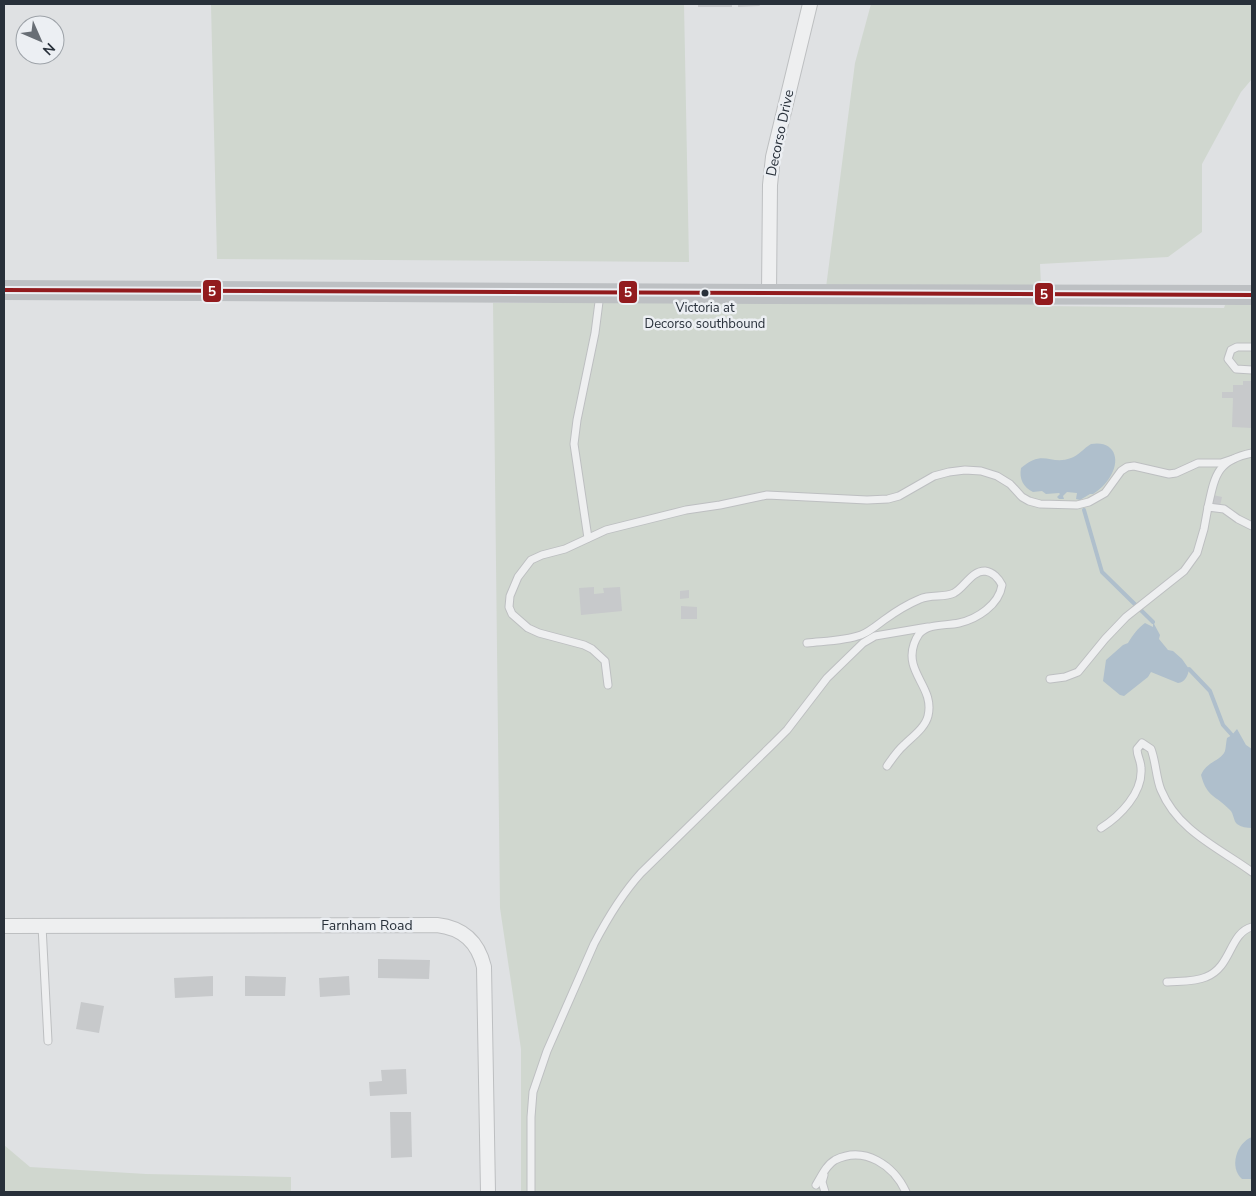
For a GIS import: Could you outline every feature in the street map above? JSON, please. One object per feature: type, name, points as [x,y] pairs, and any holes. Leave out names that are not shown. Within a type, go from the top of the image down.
[{"type":"main road","points":[[4,290],[769,294],[1252,294]]},
{"type":"street","name":"Decorso Drive","points":[[769,294],[770,185],[773,157],[810,4]]},
{"type":"street","name":"Farnham Road","points":[[4,926],[450,926],[476,945],[484,967],[488,1192]]},
{"type":"lane","points":[[588,538],[574,444],[577,420],[595,333],[600,293]]},
{"type":"lane","points":[[1252,347],[1237,347],[1232,350],[1228,359],[1236,369],[1252,370]]},
{"type":"lane","points":[[608,685],[605,661],[592,649],[533,631],[518,621],[512,614],[509,607],[513,588],[525,566],[531,560],[566,549],[606,530],[686,510],[767,495],[867,500],[888,499],[899,496],[934,476],[965,470],[982,471],[998,476],[1029,501],[1040,504],[1077,505],[1089,502],[1105,493],[1121,471],[1127,467],[1134,466],[1176,473],[1198,463],[1221,462],[1252,453]]},
{"type":"lane","points":[[1050,679],[1065,677],[1078,672],[1104,639],[1134,610],[1176,578],[1190,563],[1197,553],[1212,489],[1219,470],[1233,459]]},
{"type":"lane","points":[[1208,507],[1224,509],[1238,520],[1252,526]]},
{"type":"lane","points":[[531,1192],[531,1110],[537,1077],[594,944],[603,927],[640,872],[787,730],[827,678],[855,651],[875,636],[957,623],[977,616],[990,607],[998,596],[1002,585],[994,575],[986,571],[979,572],[957,592],[920,599],[862,635],[832,641],[807,643]]},
{"type":"lane","points":[[887,766],[896,753],[915,735],[928,717],[929,700],[927,692],[914,671],[912,657],[916,639],[928,627]]},
{"type":"lane","points":[[1101,828],[1122,811],[1136,789],[1141,770],[1137,749],[1142,743],[1152,749],[1162,792],[1182,821],[1204,842],[1252,872]]},
{"type":"lane","points":[[42,926],[48,1041]]},
{"type":"lane","points":[[1167,982],[1205,978],[1217,971],[1223,965],[1242,932],[1252,927]]},
{"type":"lane","points":[[816,1185],[834,1160],[860,1156],[876,1160],[892,1171],[901,1181],[906,1192]]},
{"type":"lane","points":[[825,1192],[822,1182],[829,1165]]},
{"type":"shaded area","points":[[211,4],[684,4],[689,262],[217,259]]},
{"type":"shaded area","points":[[871,4],[1252,4],[1252,79],[1241,92],[1202,164],[1202,232],[1168,257],[1040,264],[1042,306],[1224,308],[1225,305],[1252,305],[1252,1192],[521,1192],[521,1049],[500,908],[493,303],[824,303],[855,63]]},
{"type":"shaded area","points":[[4,1145],[30,1167],[146,1174],[291,1177],[291,1192],[4,1192]]},
{"type":"water","points":[[1091,444],[1106,445],[1114,453],[1115,458],[1115,464],[1110,477],[1093,494],[1080,500],[1076,499],[1077,493],[1067,492],[1063,496],[1064,499],[1059,499],[1057,497],[1059,493],[1033,492],[1023,482],[1021,468],[1029,462],[1041,458],[1064,460],[1071,458]]},
{"type":"water","points":[[1153,622],[1160,635],[1159,639],[1168,650],[1173,651],[1182,659],[1189,669],[1187,676],[1178,683],[1151,672],[1148,677],[1124,696],[1120,695],[1103,681],[1106,660],[1128,643],[1142,625],[1145,623],[1153,627]]},
{"type":"water","points":[[1237,729],[1246,745],[1252,749],[1252,828],[1237,824],[1230,810],[1212,796],[1206,788],[1201,775],[1207,767],[1223,754],[1227,738]]},
{"type":"water","points":[[1252,1137],[1252,1179],[1242,1179],[1236,1169],[1236,1156],[1246,1140]]},
{"type":"building","points":[[698,4],[732,4],[732,7],[698,7]]},
{"type":"building","points":[[738,4],[759,4],[760,6],[738,7]]},
{"type":"building","points":[[1243,381],[1252,381],[1252,428],[1232,427],[1233,398],[1222,398],[1222,392],[1233,392],[1233,385],[1243,385]]},
{"type":"building","points":[[1213,495],[1222,497],[1220,506],[1212,505]]},
{"type":"building","points":[[594,587],[594,594],[604,593],[603,588],[620,587],[622,611],[581,615],[579,588]]},
{"type":"building","points":[[689,590],[689,598],[680,599],[680,591]]},
{"type":"building","points":[[681,606],[697,607],[697,619],[681,619]]},
{"type":"building","points":[[378,959],[430,960],[429,979],[378,978]]},
{"type":"building","points":[[213,976],[213,996],[175,998],[174,978]]},
{"type":"building","points":[[245,976],[286,977],[285,996],[245,996]]},
{"type":"building","points":[[349,976],[350,995],[320,997],[319,978]]},
{"type":"building","points":[[81,1002],[104,1006],[99,1033],[76,1029]]},
{"type":"building","points":[[406,1069],[407,1094],[370,1096],[369,1082],[382,1081],[381,1070]]},
{"type":"building","points":[[390,1112],[411,1112],[412,1157],[391,1158]]},
{"type":"waterway","points":[[1084,510],[1102,572],[1153,622]]},
{"type":"waterway","points":[[1189,669],[1210,691],[1223,725],[1232,735]]},
{"type":"transit line","name":"5","points":[[4,290],[1252,295]]},
{"type":"place","name":"Victoria at Decorso southbound","points":[[705,293]]}]
